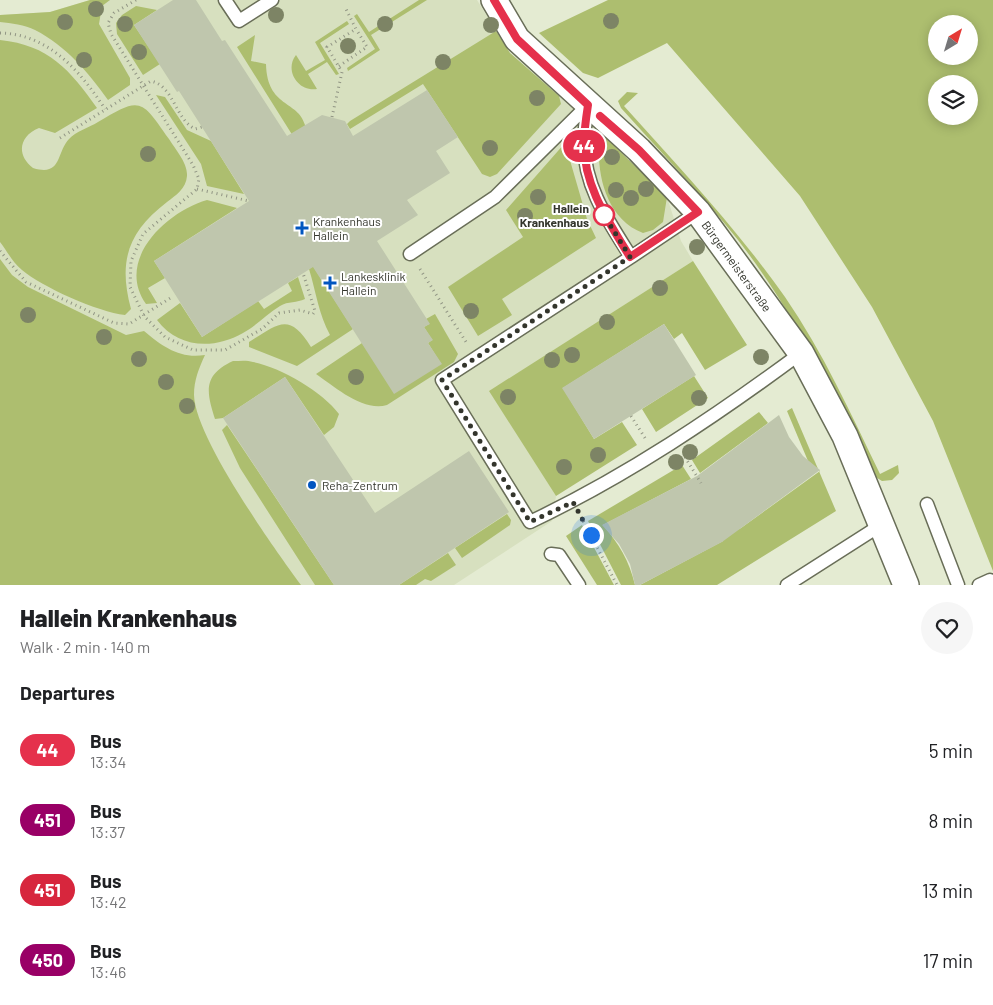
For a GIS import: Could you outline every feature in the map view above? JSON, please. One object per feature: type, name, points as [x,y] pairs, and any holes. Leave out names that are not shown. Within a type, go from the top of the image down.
[{"type":"street","name":"Bürgermeisterstraße","points":[[494,0],[517,39],[639,150],[698,212],[801,353],[845,436],[906,585]]},
{"type":"lane","points":[[225,0],[239,21],[272,0]]},
{"type":"lane","points":[[588,105],[584,145],[591,187],[603,214],[630,257]]},
{"type":"lane","points":[[410,254],[495,196],[588,105]]},
{"type":"lane","points":[[698,212],[442,380],[530,522],[573,502],[675,441],[801,353]]},
{"type":"lane","points":[[927,504],[958,585]]},
{"type":"lane","points":[[787,585],[881,525]]},
{"type":"lane","points":[[551,554],[559,554],[579,585]]},
{"type":"path","points":[[136,0],[114,13],[108,23],[110,34],[141,86],[193,165],[199,179],[197,189],[143,234],[132,261],[130,287],[144,316],[165,337],[193,350],[225,350],[262,329],[280,313],[300,310],[313,314],[315,311],[303,273]]},
{"type":"path","points":[[339,66],[367,48],[345,8]]},
{"type":"path","points":[[332,118],[342,72],[328,48],[356,29]]},
{"type":"path","points":[[0,33],[38,41],[67,60],[90,85],[105,109]]},
{"type":"path","points":[[60,138],[151,81],[158,82],[166,90],[187,125],[195,129],[202,127]]},
{"type":"path","points":[[197,189],[249,201]]},
{"type":"path","points":[[0,251],[26,282],[114,323],[129,324],[172,298]]},
{"type":"path","points":[[410,254],[466,343]]},
{"type":"path","points":[[631,416],[654,454]]},
{"type":"path","points":[[675,441],[701,483]]},
{"type":"path","points":[[573,502],[618,585]]},
{"type":"shaded area","name":"Lankesklinik Hallein","points":[[90,0],[477,0],[510,53],[606,138],[667,197],[681,241],[693,261],[490,391],[556,496],[552,521],[454,585],[296,585],[0,305],[0,15],[50,12]]},
{"type":"green space","points":[[90,0],[110,0],[102,6],[99,24],[130,78],[130,85],[108,100],[76,60],[46,36],[18,24],[0,22],[0,15],[50,12]]},
{"type":"green space","points":[[419,0],[427,0],[371,35],[380,50],[348,71],[347,68],[375,49],[354,16],[357,14],[369,32]]},
{"type":"green space","points":[[608,0],[993,0],[993,571],[933,421],[872,307],[800,196],[667,43],[598,78],[583,73],[539,33]]},
{"type":"green space","points":[[136,6],[157,10],[134,25],[160,64],[143,75],[117,34],[116,23],[122,15]]},
{"type":"green space","points":[[347,21],[349,24],[320,43],[339,74],[336,75],[327,62],[308,74],[317,89],[310,89],[299,84],[292,73],[293,61],[296,55],[306,71],[325,60],[315,42]]},
{"type":"green space","points":[[496,31],[510,53],[559,96],[561,104],[497,174],[490,177],[482,174],[423,84],[350,129],[347,124],[350,121]]},
{"type":"green space","points":[[255,35],[251,61],[266,64],[272,89],[283,102],[301,117],[306,128],[303,152],[237,47]]},
{"type":"green space","points":[[0,40],[32,47],[57,62],[77,82],[97,108],[55,133],[39,128],[32,131],[24,141],[22,152],[33,168],[42,170],[54,166],[72,136],[132,105],[146,109],[183,161],[187,171],[185,185],[143,225],[135,236],[130,249],[126,262],[126,276],[131,309],[125,315],[86,304],[56,291],[31,277],[19,267],[0,242]]},
{"type":"green space","points":[[627,92],[638,93],[624,106],[728,223],[785,297],[824,361],[880,474],[898,465],[899,473],[892,480],[882,481],[874,476],[807,346],[769,283],[748,253],[700,194],[621,108],[618,101]]},
{"type":"green space","points":[[156,95],[165,97],[187,130],[211,141],[244,194],[207,186],[201,164]]},
{"type":"green space","points":[[606,138],[667,197],[663,222],[653,230],[643,233],[631,227],[613,207],[607,195],[600,169],[599,142]]},
{"type":"green space","points":[[565,143],[587,219],[596,238],[502,299],[512,315],[478,336],[448,287],[523,237],[506,210]]},
{"type":"green space","points":[[207,200],[237,208],[154,261],[165,278],[148,288],[157,303],[146,304],[138,287],[137,271],[141,255],[150,240],[176,215],[191,206]]},
{"type":"green space","points":[[0,259],[12,275],[28,287],[126,335],[144,331],[172,350],[188,355],[205,355],[197,374],[194,395],[198,414],[207,438],[238,492],[301,585],[0,585]]},
{"type":"green space","points":[[693,261],[747,345],[705,370],[682,333],[674,339],[664,324],[563,388],[594,439],[622,422],[637,445],[556,496],[489,391]]},
{"type":"green space","points":[[313,266],[353,329],[297,366],[249,347],[249,342],[268,330],[283,324],[296,328],[311,347],[330,335],[320,311],[309,269]]},
{"type":"green space","points":[[298,277],[305,299],[283,304],[248,330],[220,342],[208,344],[186,341],[165,329],[157,320],[180,303],[202,337],[258,301],[264,309],[292,291],[288,283]]},
{"type":"green space","points":[[435,314],[458,354],[454,362],[387,405],[368,405],[359,402],[316,374],[362,343],[441,364],[428,343],[432,340],[424,327],[429,324],[426,319]]},
{"type":"green space","points":[[233,361],[248,361],[276,369],[312,389],[323,397],[339,414],[334,427],[324,435],[285,377],[223,418],[215,419],[210,400],[209,385],[216,372]]},
{"type":"green space","points":[[694,376],[708,398],[656,432],[642,409]]},
{"type":"green space","points":[[792,408],[818,470],[808,461],[787,411]]},
{"type":"green space","points":[[759,412],[768,423],[700,473],[692,460]]},
{"type":"green space","points":[[227,425],[334,585],[315,585],[240,468],[222,430]]},
{"type":"green space","points":[[682,465],[691,479],[603,525],[623,553],[635,585],[621,585],[588,521]]},
{"type":"green space","points":[[819,472],[836,511],[717,585],[640,585],[723,541],[722,537],[741,528]]},
{"type":"green space","points":[[507,514],[511,520],[510,525],[462,558],[455,548]]},
{"type":"green space","points":[[582,525],[614,585],[597,585],[566,536]]},
{"type":"green space","points":[[448,553],[456,565],[431,581],[425,579],[416,585],[399,585]]},
{"type":"building","name":"Krankenhaus Hallein","points":[[173,0],[196,0],[222,41],[225,40],[287,136],[322,115],[345,121],[353,136],[427,90],[458,137],[436,151],[450,173],[407,200],[418,215],[377,241],[430,324],[424,327],[433,340],[428,343],[442,364],[394,394],[313,267],[202,337],[154,261],[249,201],[179,91],[177,92],[134,25]]},
{"type":"building","points":[[664,324],[696,375],[594,439],[562,388]]},
{"type":"building","name":"Reha-Zentrum","points":[[285,377],[375,513],[469,451],[509,512],[399,585],[334,585],[223,418]]},
{"type":"building","points":[[779,415],[789,437],[803,456],[820,470],[722,542],[640,585],[635,585],[630,564],[619,544],[602,525],[697,476]]},
{"type":"bus line","name":"44","points":[[494,0],[517,39],[588,105],[584,145],[591,187],[603,214],[630,257],[698,212],[639,150],[600,116]]},
{"type":"place","name":"Hallein Krankenhaus","points":[[604,215]]},
{"type":"place","name":"Krankenhaus Hallein","points":[[302,228]]},
{"type":"place","name":"Lankesklinik Hallein","points":[[330,283]]},
{"type":"place","name":"Reha-Zentrum","points":[[312,485]]},
{"type":"route","points":[[591,535],[573,502],[530,522],[442,380],[630,257],[604,215]]}]
